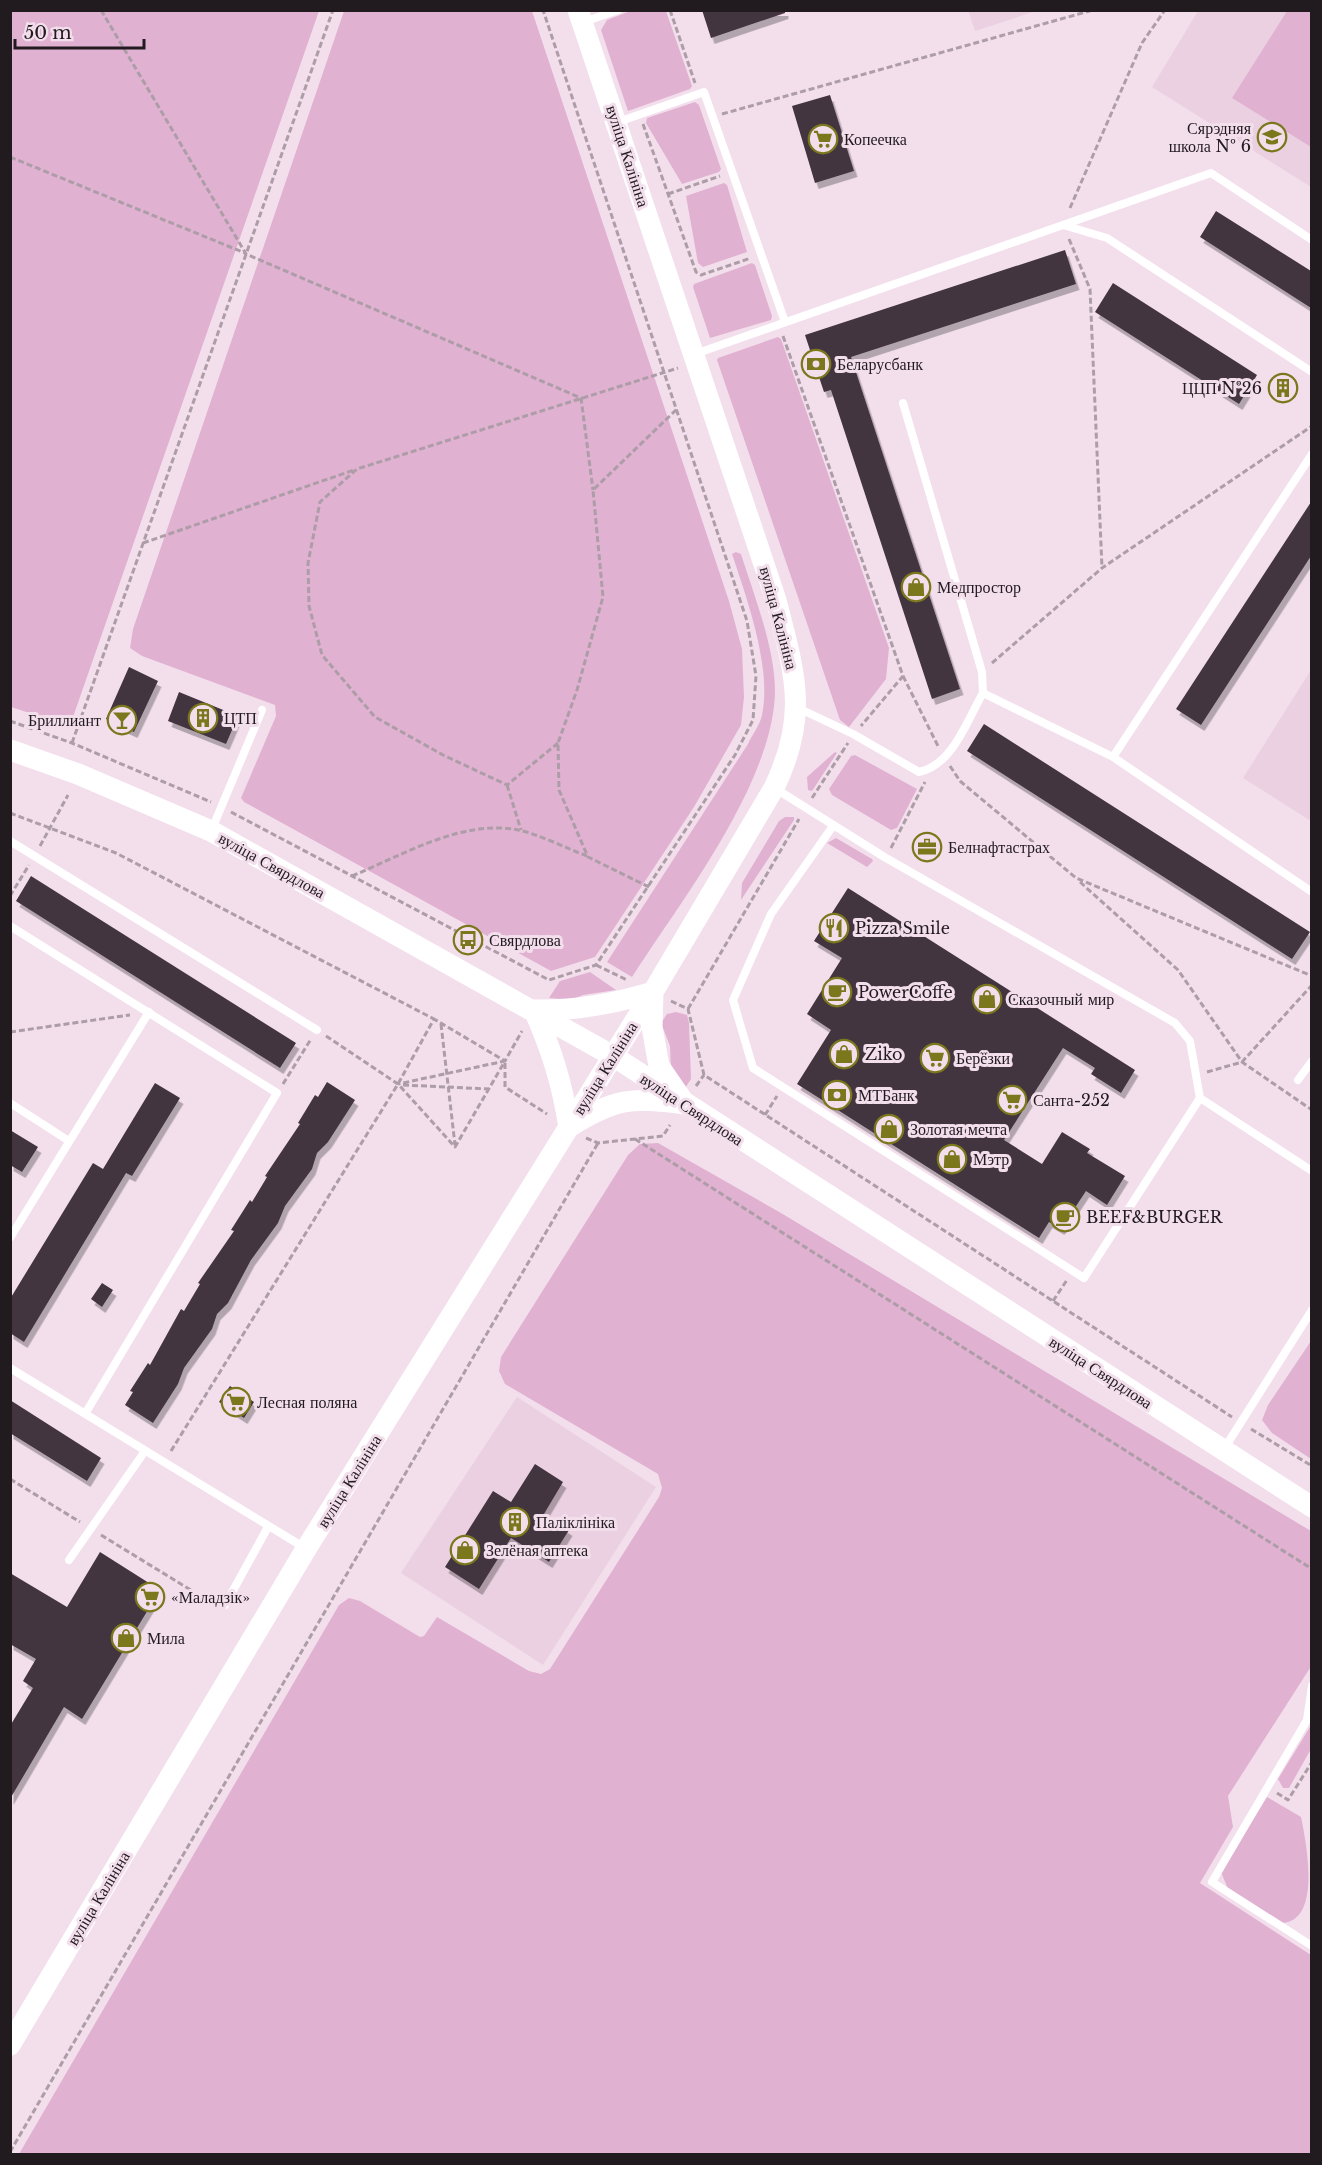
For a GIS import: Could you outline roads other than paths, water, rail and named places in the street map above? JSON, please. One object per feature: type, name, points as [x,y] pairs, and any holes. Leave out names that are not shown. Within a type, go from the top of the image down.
[{"type":"main road","name":"вуліца Калініна","points":[[10,2045],[306,1549],[576,1132],[613,1056],[660,995],[787,763],[798,708],[794,669],[776,600],[687,361],[617,122],[580,16]]},
{"type":"main road","name":"вуліца Свярдлова","points":[[13,755],[211,831],[530,1017],[613,1056],[1311,1507]]},
{"type":"main road","points":[[660,995],[652,1027],[659,1066],[685,1104],[642,1098],[603,1106],[576,1132],[554,1055],[530,1017],[660,995]]},
{"type":"lane","points":[[580,16],[618,10]]},
{"type":"lane","points":[[617,122],[704,92],[782,324]]},
{"type":"lane","points":[[687,361],[782,324],[1210,173],[1311,240]]},
{"type":"lane","points":[[1063,225],[1107,238],[1311,372]]},
{"type":"lane","points":[[798,708],[853,734],[919,772],[932,770],[945,759],[983,693],[982,672],[903,403]]},
{"type":"lane","points":[[1113,757],[1311,454]]},
{"type":"lane","points":[[983,693],[1113,757],[1311,892]]},
{"type":"lane","points":[[211,831],[262,710]]},
{"type":"lane","points":[[774,788],[886,858],[1175,1023],[1190,1041],[1200,1098],[1084,1278],[753,1068],[733,1000],[771,914],[833,826]]},
{"type":"lane","points":[[10,841],[317,1030]]},
{"type":"lane","points":[[10,926],[277,1093],[85,1413]]},
{"type":"lane","points":[[10,1238],[149,1012]]},
{"type":"lane","points":[[1298,1080],[1311,1061]]},
{"type":"lane","points":[[1200,1098],[1311,1171]]},
{"type":"lane","points":[[10,1103],[69,1141]]},
{"type":"lane","points":[[1223,1451],[1311,1310]]},
{"type":"lane","points":[[10,1368],[306,1549]]},
{"type":"lane","points":[[69,1560],[145,1451]]},
{"type":"lane","points":[[225,1605],[268,1527]]},
{"type":"lane","points":[[1311,1686],[1307,1720],[1212,1882],[1311,1946]]},
{"type":"place","name":"Сярэдняя школа № 6","points":[[1272,137]]},
{"type":"place","name":"Копеечка","points":[[823,139]]},
{"type":"place","name":"Беларусбанк","points":[[816,364]]},
{"type":"place","name":"ЦЦП №26","points":[[1283,388]]},
{"type":"place","name":"Медпростор","points":[[916,587]]},
{"type":"place","name":"ЦТП","points":[[203,718]]},
{"type":"place","name":"Бриллиант","points":[[122,720]]},
{"type":"place","name":"Белнафтастрах","points":[[927,847]]},
{"type":"place","name":"Pizza Smile","points":[[834,928]]},
{"type":"place","name":"Свярдлова","points":[[468,940]]},
{"type":"place","name":"PowerCoffe","points":[[837,992]]},
{"type":"place","name":"Сказочный мир","points":[[987,999]]},
{"type":"place","name":"Ziko","points":[[844,1054]]},
{"type":"place","name":"Берёзки","points":[[935,1058]]},
{"type":"place","name":"МТБанк","points":[[837,1095]]},
{"type":"place","name":"Санта-252","points":[[1012,1100]]},
{"type":"place","name":"Золотая мечта","points":[[889,1129]]},
{"type":"place","name":"Мэтр","points":[[952,1159]]},
{"type":"place","name":"BEEF&BURGER","points":[[1065,1217]]},
{"type":"place","name":"Лесная поляна","points":[[236,1402]]},
{"type":"place","name":"Паліклініка","points":[[515,1522]]},
{"type":"place","name":"Зелёная аптека","points":[[465,1550]]},
{"type":"place","name":"«Маладзік»","points":[[150,1597]]},
{"type":"place","name":"Мила","points":[[126,1638]]}]
